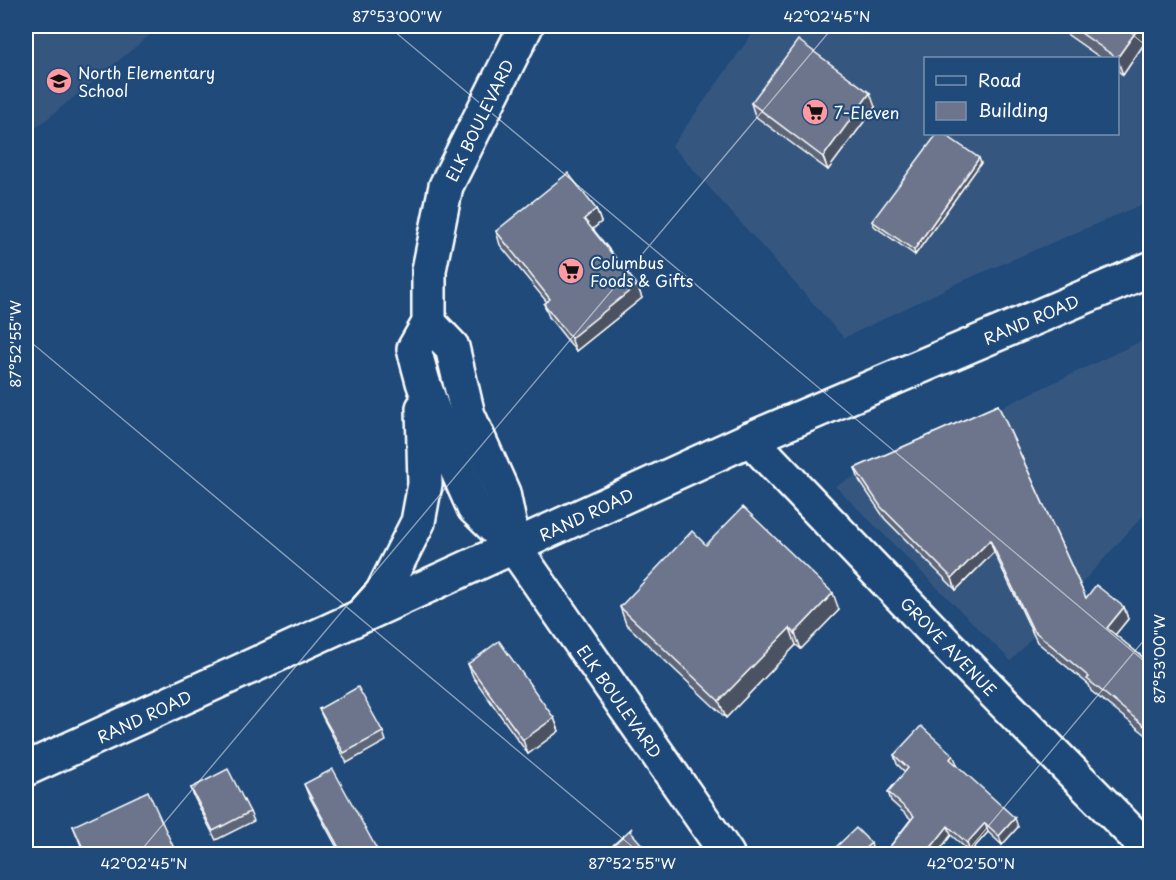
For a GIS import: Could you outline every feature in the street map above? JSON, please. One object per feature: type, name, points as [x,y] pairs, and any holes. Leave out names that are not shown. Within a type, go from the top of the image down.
[{"type":"main road","name":"ELK BOULEVARD","points":[[526,26],[446,186],[429,270],[429,323],[414,349],[442,436],[474,508],[514,547],[727,855]]},
{"type":"main road","name":"RAND ROAD","points":[[26,769],[750,439],[1150,269]]},
{"type":"main road","name":"ELK BOULEVARD","points":[[429,323],[452,346],[468,415],[503,493],[514,547]]},
{"type":"main road","points":[[362,616],[382,593],[418,522],[425,484],[423,382]]},
{"type":"main road","name":"GROVE AVENUE","points":[[750,439],[946,645],[1150,851]]},
{"type":"shaded area","name":"North Elementary School","points":[[26,26],[161,26],[26,136]]},
{"type":"shaded area","points":[[758,26],[1150,26],[1150,201],[960,282],[844,338],[672,146]]},
{"type":"shaded area","points":[[1150,337],[1150,508],[1011,661],[835,486]]},
{"type":"building","points":[[1071,26],[1140,26],[1116,57]]},
{"type":"building","name":"7-Eleven","points":[[798,40],[870,93],[823,157],[751,103]]},
{"type":"building","name":"7-Eleven","points":[[936,135],[945,135],[979,158],[914,250],[872,221]]},
{"type":"building","name":"Columbus Foods & Gifts","points":[[568,173],[596,209],[584,219],[637,285],[571,338],[544,304],[550,299],[496,231]]},
{"type":"building","points":[[998,405],[1086,598],[1096,585],[1124,607],[1107,628],[1150,663],[1150,733],[1033,630],[990,540],[952,578],[881,507],[855,468]]},
{"type":"building","points":[[743,507],[833,593],[795,633],[790,628],[719,701],[620,607],[692,531],[706,545]]},
{"type":"building","points":[[1150,555],[1150,569],[1144,563]]},
{"type":"building","points":[[499,641],[554,718],[523,740],[468,664]]},
{"type":"building","points":[[358,687],[383,732],[344,753],[319,709]]},
{"type":"building","points":[[921,726],[953,755],[950,759],[1015,818],[999,836],[985,823],[967,843],[948,826],[925,855],[886,855],[885,853],[914,816],[888,792],[908,768],[894,755]]},
{"type":"building","points":[[228,769],[250,812],[213,831],[191,788]]},
{"type":"building","points":[[333,769],[380,855],[343,855],[304,784]]},
{"type":"building","points":[[148,791],[177,855],[86,855],[73,826]]},
{"type":"building","points":[[632,828],[630,831],[651,855],[602,855]]},
{"type":"building","points":[[856,828],[871,843],[858,855],[840,855],[834,849]]},
{"type":"building","points":[[550,849],[563,855],[547,855]]},
{"type":"place","name":"North Elementary School","points":[[59,81]]},
{"type":"place","name":"7-Eleven","points":[[815,112]]},
{"type":"place","name":"Columbus Foods & Gifts","points":[[571,271]]}]
